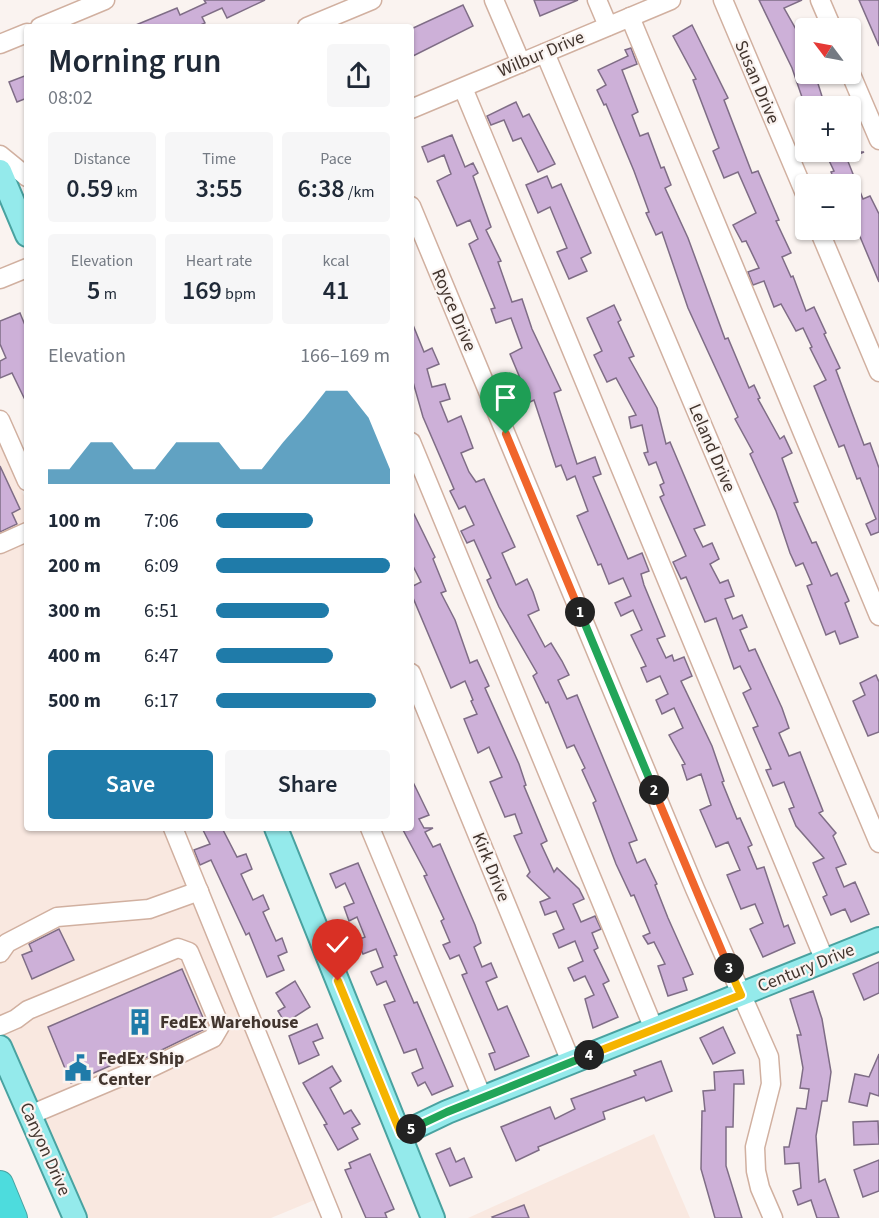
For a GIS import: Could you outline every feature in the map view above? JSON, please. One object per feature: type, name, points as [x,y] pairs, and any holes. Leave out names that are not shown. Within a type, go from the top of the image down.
[{"type":"highway","points":[[0,1184],[14,1218]]},
{"type":"main road","points":[[0,171],[24,228]]},
{"type":"main road","points":[[277,831],[433,1218]]},
{"type":"main road","name":"Century Drive","points":[[401,1134],[482,1097],[879,939]]},
{"type":"main road","name":"Canyon Drive","points":[[0,1047],[75,1218]]},
{"type":"street","points":[[47,24],[105,0]]},
{"type":"street","points":[[314,24],[372,0]]},
{"type":"street","points":[[494,0],[521,63]]},
{"type":"street","points":[[597,0],[608,26]]},
{"type":"street","name":"Wilbur Drive","points":[[414,108],[671,0]]},
{"type":"street","name":"Susan Drive","points":[[723,0],[797,174]]},
{"type":"street","points":[[820,0],[828,18]]},
{"type":"street","points":[[630,17],[879,616]]},
{"type":"street","points":[[0,44],[24,34]]},
{"type":"street","name":"Leland Drive","points":[[545,53],[879,843]]},
{"type":"street","points":[[855,84],[879,140]]},
{"type":"street","points":[[463,88],[825,961]]},
{"type":"street","points":[[0,155],[24,173]]},
{"type":"street","name":"Royce Drive","points":[[414,213],[769,1057],[771,1084],[756,1147],[756,1171],[760,1188],[774,1218]]},
{"type":"street","points":[[823,240],[879,372]]},
{"type":"street","points":[[0,279],[24,269]]},
{"type":"street","points":[[0,420],[24,474]]},
{"type":"street","points":[[414,449],[654,1029]]},
{"type":"street","points":[[0,544],[24,533]]},
{"type":"street","name":"Kirk Drive","points":[[414,680],[571,1062]]},
{"type":"street","points":[[174,831],[332,1218]]},
{"type":"street","points":[[371,831],[482,1097]]},
{"type":"street","points":[[0,953],[7,943],[57,917],[149,909],[199,891]]},
{"type":"street","points":[[0,1026],[16,1019],[28,1010],[178,948],[189,952],[220,1026],[213,1038],[170,1060],[144,1071],[127,1074],[30,1115]]},
{"type":"shaded area","points":[[0,437],[24,496],[24,831],[163,831],[317,1199],[271,1218],[83,1218],[0,1020]]},
{"type":"shaded area","points":[[654,1134],[690,1218],[468,1218]]},
{"type":"building","points":[[204,0],[265,0],[227,18],[222,8],[202,17],[205,23],[203,24],[138,24],[177,8],[180,15],[206,3]]},
{"type":"building","points":[[534,0],[578,0],[540,16]]},
{"type":"building","points":[[759,0],[802,0],[784,8],[795,28],[795,77]]},
{"type":"building","points":[[859,0],[879,0],[879,46]]},
{"type":"building","points":[[463,5],[473,26],[414,56],[414,28]]},
{"type":"building","points":[[692,25],[728,98],[724,100],[752,173],[758,171],[779,220],[776,221],[791,253],[782,257],[791,277],[793,276],[806,311],[814,307],[826,333],[824,334],[840,368],[836,370],[864,445],[870,443],[879,468],[879,532],[871,535],[866,524],[876,519],[844,445],[839,447],[814,386],[826,380],[810,348],[812,347],[803,328],[796,331],[781,304],[774,307],[764,281],[753,285],[748,272],[759,268],[746,241],[742,242],[733,225],[756,213],[738,172],[724,178],[713,151],[719,148],[693,80],[696,79],[673,36]]},
{"type":"building","points":[[631,48],[637,64],[622,70],[638,112],[632,115],[640,136],[648,133],[661,168],[664,167],[671,185],[665,188],[688,238],[725,339],[728,338],[749,388],[754,385],[760,398],[758,399],[780,439],[784,436],[792,453],[782,458],[798,502],[794,503],[812,543],[816,542],[831,576],[837,573],[849,601],[845,603],[858,637],[840,644],[835,631],[826,635],[807,586],[812,584],[803,563],[796,566],[790,553],[776,511],[750,454],[753,452],[735,419],[738,417],[688,308],[662,232],[656,235],[646,213],[649,212],[634,171],[606,104],[604,105],[597,90],[606,85],[598,70],[628,56],[625,50]]},
{"type":"building","points":[[24,76],[24,99],[17,102],[9,82]]},
{"type":"building","points":[[797,84],[818,84],[822,96],[802,96]]},
{"type":"building","points":[[516,102],[523,117],[529,114],[555,164],[538,172],[521,138],[513,141],[504,120],[491,125],[487,116]]},
{"type":"building","points":[[452,135],[465,167],[473,163],[478,173],[473,176],[491,227],[486,230],[501,261],[498,262],[512,302],[522,299],[532,329],[561,390],[554,393],[577,464],[595,457],[601,474],[593,477],[628,559],[642,553],[649,571],[641,574],[644,585],[665,636],[657,639],[666,658],[672,655],[674,661],[684,657],[692,676],[681,681],[712,746],[724,781],[722,782],[737,819],[740,818],[752,845],[748,847],[757,869],[764,867],[784,927],[788,925],[795,943],[763,957],[750,929],[763,923],[755,904],[741,909],[727,875],[740,870],[728,842],[716,847],[700,810],[711,805],[701,774],[687,780],[682,765],[685,764],[669,735],[683,728],[674,708],[662,714],[656,700],[668,694],[660,676],[647,682],[641,668],[646,666],[631,635],[642,630],[633,610],[621,616],[615,603],[631,596],[623,578],[609,584],[601,564],[598,565],[577,516],[588,511],[575,476],[567,480],[561,465],[556,467],[534,400],[530,402],[510,354],[522,348],[511,318],[496,323],[491,309],[495,308],[469,244],[478,239],[470,220],[457,226],[437,181],[451,174],[444,155],[428,162],[422,147]]},
{"type":"building","points":[[830,162],[848,162],[853,174],[832,174],[831,172],[834,171]]},
{"type":"building","points":[[547,176],[552,188],[561,184],[591,253],[581,258],[587,271],[569,279],[557,252],[567,248],[550,207],[538,213],[526,185]]},
{"type":"building","points":[[861,194],[863,199],[870,196],[879,214],[879,282],[861,239]]},
{"type":"building","points":[[614,305],[621,320],[618,322],[634,356],[629,358],[657,408],[666,444],[670,442],[705,525],[694,529],[703,547],[712,543],[719,559],[710,564],[720,583],[728,580],[734,596],[725,599],[733,619],[742,615],[747,627],[740,630],[749,651],[755,649],[782,708],[789,728],[779,733],[789,756],[800,752],[823,811],[819,813],[836,833],[833,836],[846,864],[836,868],[844,887],[855,882],[869,914],[851,922],[845,909],[831,915],[823,897],[827,895],[813,863],[824,858],[796,826],[789,809],[794,807],[784,782],[773,786],[766,770],[771,769],[753,728],[758,726],[743,693],[751,689],[740,666],[734,669],[716,618],[705,622],[686,577],[681,579],[673,562],[686,556],[660,497],[664,495],[660,485],[664,483],[656,462],[649,465],[644,453],[648,452],[642,425],[631,428],[629,417],[636,415],[616,378],[607,382],[594,355],[602,351],[587,318]]},
{"type":"building","points":[[20,313],[24,323],[24,398],[12,373],[0,378],[0,361],[6,358],[0,344],[0,321]]},
{"type":"building","points":[[414,327],[424,352],[432,348],[439,364],[427,369],[432,387],[445,384],[450,399],[440,402],[448,422],[461,416],[466,429],[473,448],[461,453],[469,472],[476,482],[484,479],[515,547],[502,553],[516,585],[527,579],[533,592],[539,610],[528,615],[545,647],[551,643],[569,675],[558,680],[567,699],[577,695],[637,840],[629,843],[637,863],[645,859],[657,884],[655,885],[668,918],[693,974],[683,978],[687,990],[668,996],[658,966],[665,964],[654,942],[648,944],[643,936],[650,933],[634,895],[631,896],[616,864],[593,803],[596,801],[582,770],[585,768],[574,745],[567,748],[548,702],[546,703],[533,676],[537,673],[499,607],[487,580],[491,578],[474,540],[467,543],[461,531],[474,525],[465,506],[459,509],[450,491],[454,489],[423,417],[414,386]]},
{"type":"building","points":[[0,466],[20,509],[12,513],[17,524],[0,532]]},
{"type":"building","points":[[414,514],[435,557],[433,559],[446,591],[441,593],[455,620],[470,663],[477,660],[489,686],[485,688],[519,764],[526,785],[524,786],[547,841],[541,844],[554,872],[557,868],[579,889],[584,899],[573,904],[581,922],[595,916],[601,929],[592,933],[598,948],[594,950],[609,981],[603,984],[618,1017],[593,1028],[585,999],[594,995],[585,976],[574,981],[568,968],[583,961],[575,941],[559,948],[553,934],[564,929],[556,911],[545,915],[540,902],[550,898],[527,876],[530,872],[514,836],[522,833],[515,814],[505,817],[490,782],[502,777],[489,747],[478,753],[464,719],[477,714],[471,701],[473,700],[465,681],[451,688],[414,600],[414,586],[421,582],[414,568]]},
{"type":"building","points":[[876,675],[879,682],[879,732],[868,736],[853,701],[865,695],[860,683]]},
{"type":"building","points":[[414,784],[429,815],[419,819],[424,828],[433,828],[425,832],[433,847],[440,844],[475,925],[481,943],[474,947],[482,967],[491,963],[497,977],[486,982],[498,1010],[507,1006],[529,1056],[495,1070],[489,1054],[495,1052],[462,975],[467,973],[459,955],[450,959],[443,945],[450,942],[441,921],[444,919],[424,876],[427,875],[404,831],[414,831]]},
{"type":"building","points":[[204,831],[224,831],[237,857],[246,854],[252,869],[241,874],[253,900],[263,895],[269,909],[263,912],[276,941],[282,938],[287,952],[278,956],[284,970],[267,977],[249,933],[246,935],[211,860],[200,865],[194,850],[210,844]]},
{"type":"building","points":[[358,863],[397,955],[394,956],[414,1003],[417,1002],[453,1086],[432,1095],[425,1082],[418,1086],[412,1073],[423,1068],[416,1049],[404,1053],[384,1005],[395,1001],[386,981],[377,985],[371,972],[383,967],[376,949],[363,954],[357,940],[365,937],[357,917],[349,921],[344,907],[354,903],[345,883],[336,888],[330,874]]},
{"type":"building","points":[[59,929],[74,960],[32,979],[22,955],[32,951],[29,944]]},
{"type":"building","points":[[879,962],[879,993],[864,1000],[853,974]]},
{"type":"building","name":"FedEx Warehouse","points":[[182,969],[207,1027],[141,1060],[137,1054],[71,1083],[48,1027]]},
{"type":"building","points":[[295,981],[310,1007],[285,1023],[278,1011],[285,1007],[276,993]]},
{"type":"building","points":[[813,991],[822,1019],[831,1072],[827,1101],[822,1101],[816,1136],[819,1182],[825,1179],[839,1218],[817,1218],[811,1200],[798,1205],[793,1191],[801,1188],[799,1163],[785,1164],[784,1147],[789,1147],[797,1108],[806,1109],[809,1089],[800,1088],[803,1068],[797,1035],[801,1035],[790,999]]},
{"type":"building","points":[[317,1024],[323,1038],[313,1042],[319,1055],[299,1064],[289,1036]]},
{"type":"building","points":[[723,1027],[735,1053],[713,1064],[700,1038]]},
{"type":"building","points":[[879,1054],[879,1096],[870,1093],[867,1106],[849,1102],[855,1074],[869,1077]]},
{"type":"building","points":[[661,1061],[672,1091],[646,1101],[644,1097],[603,1112],[605,1119],[538,1147],[539,1150],[516,1161],[501,1127],[550,1107],[555,1119],[575,1109],[571,1099],[636,1075],[634,1071]]},
{"type":"building","points":[[332,1066],[341,1081],[330,1088],[344,1114],[351,1110],[360,1124],[352,1128],[358,1139],[338,1150],[324,1125],[327,1124],[303,1083]]},
{"type":"building","points":[[743,1070],[744,1084],[734,1084],[733,1127],[726,1127],[726,1166],[742,1218],[715,1218],[701,1169],[702,1111],[705,1111],[703,1091],[715,1090],[714,1072]]},
{"type":"building","points":[[878,1121],[879,1144],[854,1145],[853,1122]]},
{"type":"building","points":[[450,1148],[456,1162],[464,1158],[472,1177],[450,1186],[436,1154]]},
{"type":"building","points":[[370,1154],[394,1209],[385,1213],[387,1218],[366,1218],[345,1170],[351,1168],[349,1163]]},
{"type":"building","points":[[879,1160],[879,1191],[863,1197],[854,1170]]},
{"type":"building","points":[[524,1205],[529,1218],[492,1217]]},
{"type":"place","name":"FedEx Warehouse","points":[[140,1022]]},
{"type":"place","name":"FedEx Ship Center","points":[[78,1068]]},
{"type":"route","points":[[338,981],[401,1134],[447,1112],[741,995],[506,434]]}]
